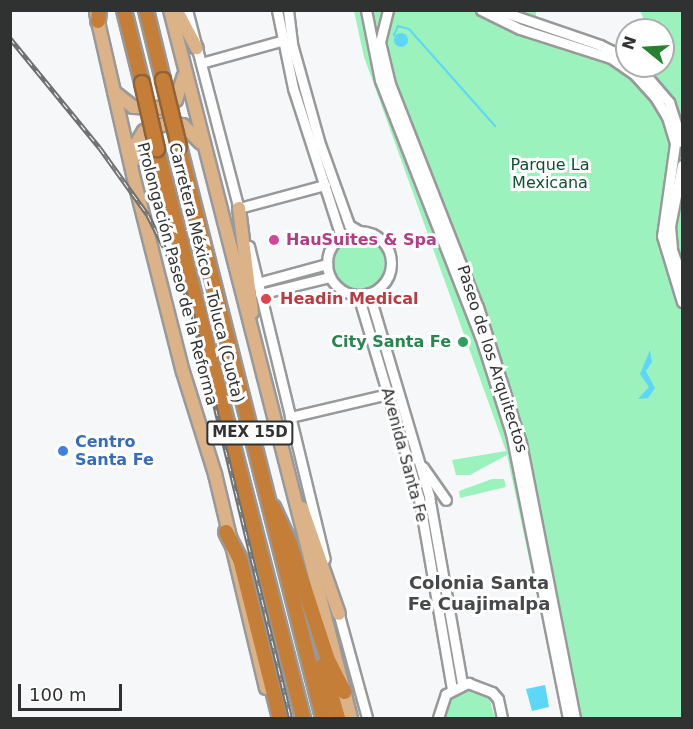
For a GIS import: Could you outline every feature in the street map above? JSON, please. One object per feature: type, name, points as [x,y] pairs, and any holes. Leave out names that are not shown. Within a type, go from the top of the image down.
[{"type":"highway","name":"Carretera México - Toluca (Cuota)","points":[[124,10],[157,149],[303,718]]},
{"type":"highway","name":"Carretera México - Toluca (Cuota)","points":[[146,10],[323,718]]},
{"type":"highway","points":[[266,496],[282,522],[317,633],[344,692]]},
{"type":"highway","points":[[226,532],[240,559],[280,718]]},
{"type":"highway","points":[[285,573],[299,598],[338,718]]},
{"type":"main road","points":[[173,12],[197,48]]},
{"type":"main road","points":[[173,12],[285,467],[351,718]]},
{"type":"main road","name":"Prolongación Paseo de la Reforma","points":[[97,14],[133,175],[183,372],[215,474],[226,532],[273,718]]},
{"type":"main road","points":[[113,91],[133,108],[160,108],[176,100],[183,90],[185,67]]},
{"type":"main road","points":[[133,175],[133,149],[144,131],[168,123],[183,125],[193,131],[206,151]]},
{"type":"main road","points":[[239,208],[252,300],[252,332]]},
{"type":"main road","points":[[285,467],[309,525],[339,614]]},
{"type":"street","points":[[188,10],[367,718]]},
{"type":"street","points":[[277,10],[281,41],[341,237]]},
{"type":"street","points":[[288,10],[292,44],[319,141],[349,225],[359,231]]},
{"type":"street","name":"Paseo de los Arquitectos","points":[[366,10],[380,80],[478,307],[520,453],[568,718]]},
{"type":"street","name":"Paseo de los Arquitectos","points":[[388,10],[380,35],[381,51],[424,181]]},
{"type":"street","points":[[481,10],[610,58],[635,75],[655,97],[667,117],[675,144],[666,236],[682,302]]},
{"type":"street","points":[[498,10],[517,23],[600,45],[615,52]]},
{"type":"street","points":[[201,63],[281,41]]},
{"type":"street","points":[[648,78],[669,102],[682,142]]},
{"type":"street","points":[[682,165],[666,236],[682,278]]},
{"type":"street","points":[[239,208],[325,185]]},
{"type":"street","points":[[359,231],[369,232],[385,244],[391,263],[385,282],[369,293],[358,295],[342,290],[330,277],[327,264],[329,253],[341,237],[359,231]]},
{"type":"street","points":[[257,283],[327,264]]},
{"type":"street","points":[[260,294],[330,277]]},
{"type":"street","name":"Avenida Santa Fe","points":[[369,293],[429,496],[462,684]]},
{"type":"street","name":"Avenida Santa Fe","points":[[358,295],[419,498],[452,689]]},
{"type":"street","points":[[290,417],[388,394]]},
{"type":"street","points":[[418,459],[446,500]]},
{"type":"street","name":"Paseo de los Arquitectos","points":[[547,601],[575,718]]},
{"type":"street","points":[[438,718],[441,701],[452,689],[462,684],[474,683],[492,692],[498,699],[502,718]]},
{"type":"green space","name":"Parque La Mexicana","points":[[354,11],[536,11],[536,19],[615,46],[615,78],[675,78],[675,18],[643,18],[640,11],[682,11],[682,718],[563,718],[507,455],[470,475],[456,475],[452,460],[506,451],[364,57]]},
{"type":"green space","points":[[359,237],[373,241],[381,249],[385,263],[381,277],[373,285],[359,289],[345,285],[337,277],[333,263],[337,249],[345,241]]},
{"type":"green space","points":[[492,479],[504,479],[506,487],[460,498],[459,491]]},
{"type":"green space","points":[[466,690],[489,698],[495,718],[444,718],[451,698]]},
{"type":"water","points":[[398,33],[404,33],[408,40],[404,47],[398,47],[394,43],[394,37]]},
{"type":"water","points":[[650,350],[652,362],[646,371],[655,388],[648,398],[638,399],[649,387],[640,374]]},
{"type":"water","points":[[545,685],[549,707],[532,711],[526,689]]},
{"type":"waterway","points":[[394,35],[398,26],[409,29],[495,126]]},
{"type":"railway","points":[[10,38],[100,148],[148,215],[181,280],[193,314],[291,718]]},
{"type":"place","name":"HauSuites & Spa","points":[[274,240]]},
{"type":"place","name":"Headin Medical","points":[[266,299]]},
{"type":"place","name":"City Santa Fe","points":[[463,342]]},
{"type":"place","name":"Centro Santa Fe","points":[[63,451]]},
{"type":"district","name":"Colonia Santa Fe Cuajimalpa","points":[[479,594]]}]
